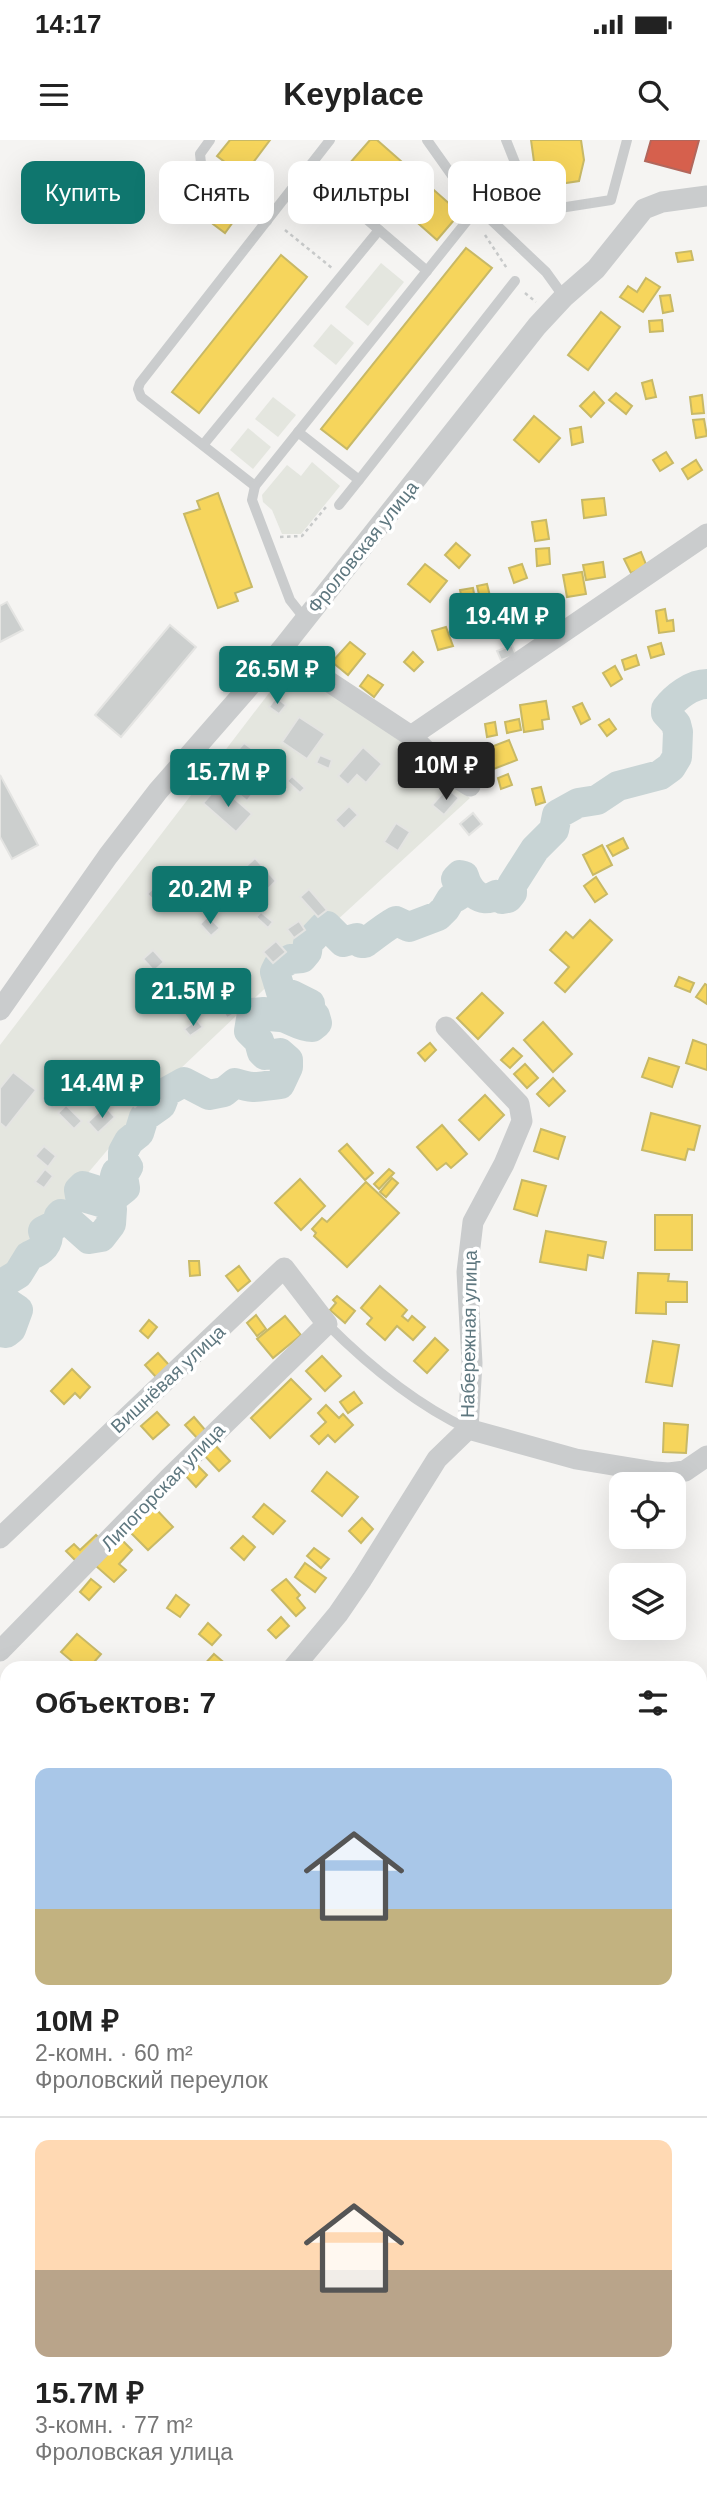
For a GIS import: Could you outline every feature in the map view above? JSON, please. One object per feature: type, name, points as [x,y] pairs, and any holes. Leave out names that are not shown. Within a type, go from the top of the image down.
[{"type":"street","name":"Фроловская улица","points":[[0,1010],[144,808],[281,650],[557,304],[596,269],[644,209],[662,202],[707,196]]},
{"type":"street","points":[[411,736],[707,534]]},
{"type":"street","points":[[281,650],[411,736],[449,773],[470,786]]},
{"type":"street","name":"Набережная улица","points":[[446,1027],[519,1104],[522,1121],[504,1164],[472,1222],[467,1272],[472,1363],[468,1429]]},
{"type":"street","name":"Вишнёвая улица","points":[[0,1538],[284,1268],[327,1324]]},
{"type":"street","name":"Липогорская улица","points":[[0,1651],[169,1479],[327,1324]]},
{"type":"street","points":[[299,1661],[338,1614],[362,1579],[425,1475],[437,1459],[468,1429],[576,1459],[655,1472],[685,1471],[707,1456]]},
{"type":"lane","points":[[201,161],[200,154],[210,140]]},
{"type":"lane","points":[[314,161],[330,140]]},
{"type":"lane","points":[[427,140],[448,170]]},
{"type":"lane","points":[[506,140],[516,165],[528,213],[611,200],[627,140]]},
{"type":"lane","points":[[274,212],[288,194]]},
{"type":"lane","points":[[255,486],[141,397],[138,389],[265,224]]},
{"type":"lane","points":[[372,224],[427,271]]},
{"type":"lane","points":[[305,620],[290,600],[252,500],[252,492],[465,224]]},
{"type":"lane","points":[[490,224],[546,272],[557,304]]},
{"type":"lane","points":[[203,445],[379,230]]},
{"type":"lane","points":[[339,505],[515,281]]},
{"type":"lane","points":[[298,432],[359,480]]},
{"type":"lane","points":[[327,1324],[391,1381],[424,1405],[468,1429]]},
{"type":"path","points":[[482,224],[515,281],[527,295],[557,304]]},
{"type":"path","points":[[285,230],[342,276]]},
{"type":"path","points":[[267,538],[302,536],[330,502],[339,505]]},
{"type":"shaded area","points":[[381,263],[404,282],[368,326],[345,307]]},
{"type":"shaded area","points":[[331,324],[354,343],[336,365],[313,346]]},
{"type":"shaded area","points":[[273,397],[296,415],[278,437],[255,419]]},
{"type":"shaded area","points":[[248,428],[271,447],[253,469],[230,450]]},
{"type":"shaded area","points":[[312,462],[340,486],[301,534],[282,534],[272,510],[263,502],[262,495],[287,465],[301,476]]},
{"type":"shaded area","points":[[292,663],[405,744],[470,798],[159,1089],[0,1277],[0,1045]]},
{"type":"building: Жильё","points":[[230,140],[270,140],[254,161],[224,161],[217,156]]},
{"type":"building: Жильё","points":[[370,140],[377,140],[401,161],[352,161]]},
{"type":"building: Жильё","points":[[531,140],[581,140],[584,160],[579,181],[566,183],[566,161],[534,161]]},
{"type":"building: Жильё","points":[[434,190],[448,202],[448,224],[451,224],[437,240],[419,224],[434,224]]},
{"type":"building: Жильё","points":[[213,224],[232,224],[225,233]]},
{"type":"building: Жильё","points":[[466,248],[492,268],[347,449],[321,429]]},
{"type":"building: Жильё","points":[[691,251],[693,260],[678,262],[676,253]]},
{"type":"building: Жильё","points":[[281,255],[307,277],[199,413],[172,392]]},
{"type":"building: Жильё","points":[[646,278],[660,287],[643,312],[620,297],[628,286],[637,292]]},
{"type":"building: Жильё","points":[[670,295],[673,311],[663,313],[660,296]]},
{"type":"building: Жильё","points":[[601,312],[620,327],[588,370],[568,355]]},
{"type":"building: Жильё","points":[[662,320],[663,331],[650,332],[649,321]]},
{"type":"building: Жильё","points":[[652,380],[656,397],[646,399],[642,383]]},
{"type":"building: Жильё","points":[[594,392],[604,403],[591,417],[580,406]]},
{"type":"building: Жильё","points":[[616,393],[632,406],[626,414],[609,400]]},
{"type":"building: Жильё","points":[[702,395],[704,413],[692,414],[690,397]]},
{"type":"building: Жильё","points":[[534,416],[560,438],[539,462],[514,440]]},
{"type":"building: Жильё","points":[[704,419],[707,436],[696,438],[693,420]]},
{"type":"building: Жильё","points":[[581,427],[583,442],[572,445],[570,429]]},
{"type":"building: Жильё","points":[[666,452],[673,463],[660,471],[653,460]]},
{"type":"building: Жильё","points":[[696,460],[702,470],[688,479],[682,469]]},
{"type":"building: Жильё","points":[[218,493],[252,587],[235,593],[238,601],[218,608],[184,514],[200,509],[197,501]]},
{"type":"building: Жильё","points":[[604,498],[606,515],[584,518],[582,500]]},
{"type":"building: Жильё","points":[[546,520],[549,539],[535,541],[532,522]]},
{"type":"building: Жильё","points":[[456,543],[470,555],[459,568],[445,555]]},
{"type":"building: Жильё","points":[[549,548],[550,564],[537,566],[536,549]]},
{"type":"building: Жильё","points":[[641,552],[647,567],[631,573],[624,559]]},
{"type":"building: Жильё","points":[[603,562],[605,577],[586,580],[583,565]]},
{"type":"building: Жильё","points":[[425,564],[447,581],[430,602],[408,584]]},
{"type":"building: Жильё","points":[[522,564],[527,578],[514,583],[509,568]]},
{"type":"building: Жильё","points":[[582,572],[586,594],[567,597],[563,575]]},
{"type":"building: Жильё","points":[[487,584],[491,600],[481,603],[477,586]]},
{"type":"building: Жильё","points":[[473,588],[476,605],[464,608],[460,590]]},
{"type":"building: Жильё","points":[[665,609],[667,621],[673,620],[674,631],[659,633],[656,611]]},
{"type":"building: Жильё","points":[[446,627],[453,646],[438,650],[432,631]]},
{"type":"building: Жильё","points":[[350,642],[365,654],[348,675],[332,662]]},
{"type":"building: Жильё","points":[[661,643],[664,654],[651,658],[648,647]]},
{"type":"building: Жильё","points":[[413,652],[423,662],[414,671],[404,662]]},
{"type":"building: Жильё","points":[[636,655],[639,665],[625,670],[622,660]]},
{"type":"building: Жильё","points":[[615,666],[622,679],[611,686],[603,673]]},
{"type":"building: Жильё","points":[[368,675],[383,685],[374,697],[360,686]]},
{"type":"building: Жильё","points":[[546,701],[549,719],[542,720],[543,729],[524,732],[520,705]]},
{"type":"building: Жильё","points":[[582,703],[590,719],[581,724],[573,707]]},
{"type":"building: Жильё","points":[[519,719],[521,730],[507,733],[505,722]]},
{"type":"building: Жильё","points":[[609,719],[616,729],[607,736],[599,725]]},
{"type":"building: Жильё","points":[[495,722],[497,735],[487,737],[485,724]]},
{"type":"building: Жильё","points":[[509,740],[517,760],[491,770],[483,750]]},
{"type":"building: Жильё","points":[[508,774],[512,785],[501,789],[498,778]]},
{"type":"building: Жильё","points":[[541,787],[545,802],[536,805],[532,789]]},
{"type":"building: Жильё","points":[[623,838],[628,848],[613,856],[607,846]]},
{"type":"building: Жильё","points":[[602,845],[612,865],[593,875],[583,855]]},
{"type":"building: Жильё","points":[[596,877],[607,894],[595,902],[584,886]]},
{"type":"building: Жильё","points":[[590,920],[612,940],[565,992],[555,983],[569,967],[550,950],[566,932],[573,938]]},
{"type":"building: Жильё","points":[[679,977],[694,983],[690,992],[675,986]]},
{"type":"building: Жильё","points":[[705,984],[707,985],[707,1004],[696,997]]},
{"type":"building: Жильё","points":[[482,993],[503,1013],[478,1039],[457,1018]]},
{"type":"building: Жильё","points":[[543,1022],[572,1054],[553,1072],[524,1040]]},
{"type":"building: Жильё","points":[[693,1040],[707,1045],[707,1070],[686,1063]]},
{"type":"building: Жильё","points":[[430,1043],[436,1050],[425,1061],[418,1053]]},
{"type":"building: Жильё","points":[[513,1048],[522,1056],[510,1068],[501,1060]]},
{"type":"building: Жильё","points":[[649,1058],[679,1067],[672,1087],[642,1077]]},
{"type":"building: Жильё","points":[[525,1064],[538,1078],[527,1088],[514,1074]]},
{"type":"building: Жильё","points":[[553,1078],[565,1091],[549,1106],[537,1094]]},
{"type":"building: Жильё","points":[[485,1095],[504,1115],[479,1140],[459,1120]]},
{"type":"building: Жильё","points":[[651,1113],[700,1126],[694,1150],[688,1149],[685,1160],[642,1150]]},
{"type":"building: Жильё","points":[[442,1125],[467,1154],[451,1168],[446,1163],[437,1170],[417,1147]]},
{"type":"building: Жильё","points":[[541,1129],[565,1137],[558,1159],[534,1151]]},
{"type":"building: Жильё","points":[[347,1144],[373,1173],[365,1180],[339,1151]]},
{"type":"building: Жильё","points":[[389,1169],[394,1173],[379,1189],[374,1184]]},
{"type":"building: Жильё","points":[[392,1178],[398,1183],[386,1197],[380,1192]]},
{"type":"building: Жильё","points":[[300,1179],[325,1206],[301,1230],[275,1203]]},
{"type":"building: Жильё","points":[[522,1180],[546,1186],[537,1216],[514,1209]]},
{"type":"building: Жильё","points":[[366,1182],[399,1213],[347,1267],[314,1236],[316,1233],[312,1229],[322,1218],[327,1222]]},
{"type":"building: Жильё","points":[[655,1215],[692,1215],[692,1250],[655,1250]]},
{"type":"building: Жильё","points":[[546,1231],[606,1242],[603,1258],[588,1255],[586,1270],[540,1262]]},
{"type":"building: Жильё","points":[[189,1261],[199,1261],[200,1275],[190,1276]]},
{"type":"building: Жильё","points":[[239,1266],[250,1281],[238,1291],[226,1276]]},
{"type":"building: Жильё","points":[[638,1273],[669,1274],[668,1281],[687,1282],[687,1302],[666,1302],[666,1314],[636,1313]]},
{"type":"building: Жильё","points":[[380,1286],[407,1310],[402,1316],[408,1321],[412,1316],[425,1327],[413,1340],[397,1326],[385,1340],[367,1324],[372,1318],[361,1308]]},
{"type":"building: Жильё","points":[[337,1296],[355,1311],[345,1323],[330,1310],[336,1303],[333,1300]]},
{"type":"building: Жильё","points":[[256,1315],[266,1329],[257,1336],[247,1323]]},
{"type":"building: Жильё","points":[[285,1316],[301,1335],[273,1358],[257,1339]]},
{"type":"building: Жильё","points":[[149,1320],[157,1327],[148,1338],[140,1331]]},
{"type":"building: Жильё","points":[[435,1338],[448,1350],[427,1373],[414,1361]]},
{"type":"building: Жильё","points":[[653,1341],[679,1345],[672,1386],[646,1382]]},
{"type":"building: Жильё","points":[[158,1353],[169,1365],[156,1377],[145,1365]]},
{"type":"building: Жильё","points":[[322,1356],[341,1376],[325,1391],[306,1371]]},
{"type":"building: Жильё","points":[[72,1369],[90,1387],[80,1398],[75,1393],[64,1404],[51,1391]]},
{"type":"building: Жильё","points":[[291,1379],[311,1399],[270,1438],[251,1418]]},
{"type":"building: Жильё","points":[[354,1392],[362,1403],[348,1413],[340,1402]]},
{"type":"building: Жильё","points":[[326,1405],[339,1418],[343,1414],[353,1425],[335,1442],[328,1435],[319,1444],[311,1436],[326,1422],[318,1413]]},
{"type":"building: Жильё","points":[[157,1412],[169,1425],[153,1439],[141,1426]]},
{"type":"building: Жильё","points":[[194,1417],[206,1431],[198,1439],[185,1425]]},
{"type":"building: Жильё","points":[[664,1423],[688,1425],[686,1453],[663,1452]]},
{"type":"building: Жильё","points":[[215,1445],[230,1461],[219,1471],[204,1455]]},
{"type":"building: Жильё","points":[[196,1464],[207,1475],[196,1487],[185,1475]]},
{"type":"building: Жильё","points":[[327,1472],[358,1497],[342,1516],[312,1491]]},
{"type":"building: Жильё","points":[[264,1504],[285,1521],[273,1534],[253,1517]]},
{"type":"building: Жильё","points":[[154,1507],[173,1527],[148,1550],[129,1531]]},
{"type":"building: Жильё","points":[[362,1518],[373,1529],[361,1543],[349,1531]]},
{"type":"building: Жильё","points":[[96,1535],[103,1542],[79,1564],[66,1551],[74,1544],[80,1550]]},
{"type":"building: Жильё","points":[[243,1536],[255,1547],[244,1560],[231,1548]]},
{"type":"building: Жильё","points":[[121,1539],[132,1550],[119,1564],[126,1570],[114,1582],[96,1566]]},
{"type":"building: Жильё","points":[[314,1548],[329,1559],[321,1568],[307,1556]]},
{"type":"building: Жильё","points":[[305,1563],[326,1578],[315,1592],[295,1577]]},
{"type":"building: Жильё","points":[[91,1579],[101,1587],[89,1600],[80,1592]]},
{"type":"building: Жильё","points":[[286,1579],[300,1595],[297,1598],[305,1608],[296,1616],[272,1590]]},
{"type":"building: Жильё","points":[[176,1595],[189,1605],[180,1617],[167,1608]]},
{"type":"building: Жильё","points":[[281,1617],[289,1626],[276,1638],[268,1630]]},
{"type":"building: Жильё","points":[[208,1623],[221,1635],[212,1645],[199,1634]]},
{"type":"building: Жильё","points":[[77,1634],[101,1654],[95,1661],[72,1661],[61,1652]]},
{"type":"building: Жильё","points":[[214,1654],[222,1661],[208,1661]]},
{"type":"building: Торговля","points":[[651,140],[699,140],[690,173],[645,161]]},
{"type":"building: Прочее","points":[[7,602],[23,630],[0,642],[0,606]]},
{"type":"building: Прочее","points":[[170,625],[196,647],[121,737],[95,715]]},
{"type":"building: Прочее","points":[[512,645],[516,655],[501,660],[497,651]]},
{"type":"building: Прочее","points":[[276,697],[286,705],[279,714],[269,707]]},
{"type":"building: Прочее","points":[[299,717],[325,734],[307,759],[282,742]]},
{"type":"building: Прочее","points":[[244,743],[263,757],[255,767],[236,752]]},
{"type":"building: Прочее","points":[[363,747],[382,764],[366,783],[357,775],[348,785],[338,776]]},
{"type":"building: Прочее","points":[[320,755],[332,760],[329,769],[316,763]]},
{"type":"building: Прочее","points":[[0,775],[38,845],[12,859],[0,837]]},
{"type":"building: Прочее","points":[[292,776],[305,788],[300,793],[287,781]]},
{"type":"building: Прочее","points":[[246,780],[257,788],[247,801],[236,792]]},
{"type":"building: Прочее","points":[[219,785],[252,814],[236,832],[203,803]]},
{"type":"building: Прочее","points":[[447,788],[459,798],[444,815],[432,805]]},
{"type":"building: Прочее","points":[[349,806],[358,815],[344,829],[335,820]]},
{"type":"building: Прочее","points":[[473,813],[482,824],[469,835],[460,824]]},
{"type":"building: Прочее","points":[[396,823],[410,832],[398,851],[384,842]]},
{"type":"building: Прочее","points":[[255,858],[276,881],[265,892],[243,869]]},
{"type":"building: Прочее","points":[[161,880],[174,894],[161,907],[147,894]]},
{"type":"building: Прочее","points":[[309,889],[327,910],[318,917],[300,897]]},
{"type":"building: Прочее","points":[[261,912],[273,922],[268,928],[256,917]]},
{"type":"building: Прочее","points":[[208,916],[220,928],[211,936],[200,924]]},
{"type":"building: Прочее","points":[[299,921],[305,930],[294,938],[287,929]]},
{"type":"building: Прочее","points":[[276,941],[286,952],[273,963],[263,952]]},
{"type":"building: Прочее","points":[[153,950],[164,962],[154,971],[143,959]]},
{"type":"building: Прочее","points":[[170,969],[177,981],[169,985],[162,974]]},
{"type":"building: Прочее","points":[[197,986],[208,1001],[199,1008],[187,994]]},
{"type":"building: Прочее","points":[[229,1001],[237,1012],[227,1018],[220,1007]]},
{"type":"building: Прочее","points":[[197,1020],[203,1027],[190,1036],[184,1029]]},
{"type":"building: Прочее","points":[[13,1072],[36,1090],[6,1128],[0,1123],[0,1088]]},
{"type":"building: Прочее","points":[[53,1087],[63,1098],[52,1108],[42,1098]]},
{"type":"building: Прочее","points":[[130,1088],[142,1100],[135,1107],[123,1095]]},
{"type":"building: Прочее","points":[[66,1105],[82,1121],[74,1129],[58,1113]]},
{"type":"building: Прочее","points":[[105,1106],[115,1117],[98,1133],[88,1122]]},
{"type":"building: Прочее","points":[[44,1146],[56,1156],[48,1167],[35,1156]]},
{"type":"building: Прочее","points":[[45,1169],[53,1176],[44,1188],[35,1182]]},
{"type":"waterway","points":[[0,1285],[18,1274],[29,1256],[44,1247],[48,1236],[43,1231],[57,1224],[61,1214],[89,1239],[101,1237],[111,1224],[112,1209],[104,1203],[80,1196],[79,1190],[83,1186],[115,1196],[125,1188],[124,1182],[115,1176],[116,1173],[125,1172],[128,1167],[123,1160],[123,1152],[129,1141],[139,1133],[144,1117],[161,1105],[166,1092],[184,1082],[209,1095],[224,1092],[235,1083],[253,1087],[280,1084],[288,1067],[288,1060],[280,1053],[265,1055],[262,1052],[259,1041],[249,1031],[252,1013],[264,1012],[308,1027],[317,1023],[315,1016],[311,1014],[310,1004],[281,992],[275,972],[278,966],[291,959],[302,958],[307,952],[308,943],[324,926],[343,942],[357,938],[361,943],[365,943],[396,921],[409,927],[438,916],[445,909],[451,899],[460,893],[456,879],[460,875],[464,876],[468,886],[480,897],[490,898],[496,895],[502,899],[508,898],[512,893],[512,885],[535,849],[554,830],[557,815],[578,803],[597,800],[618,786],[660,775],[671,767],[677,757],[678,732],[666,709],[684,692],[707,684]]},
{"type":"waterway","points":[[0,1305],[9,1304],[18,1310],[11,1329],[6,1333],[0,1332]]}]
